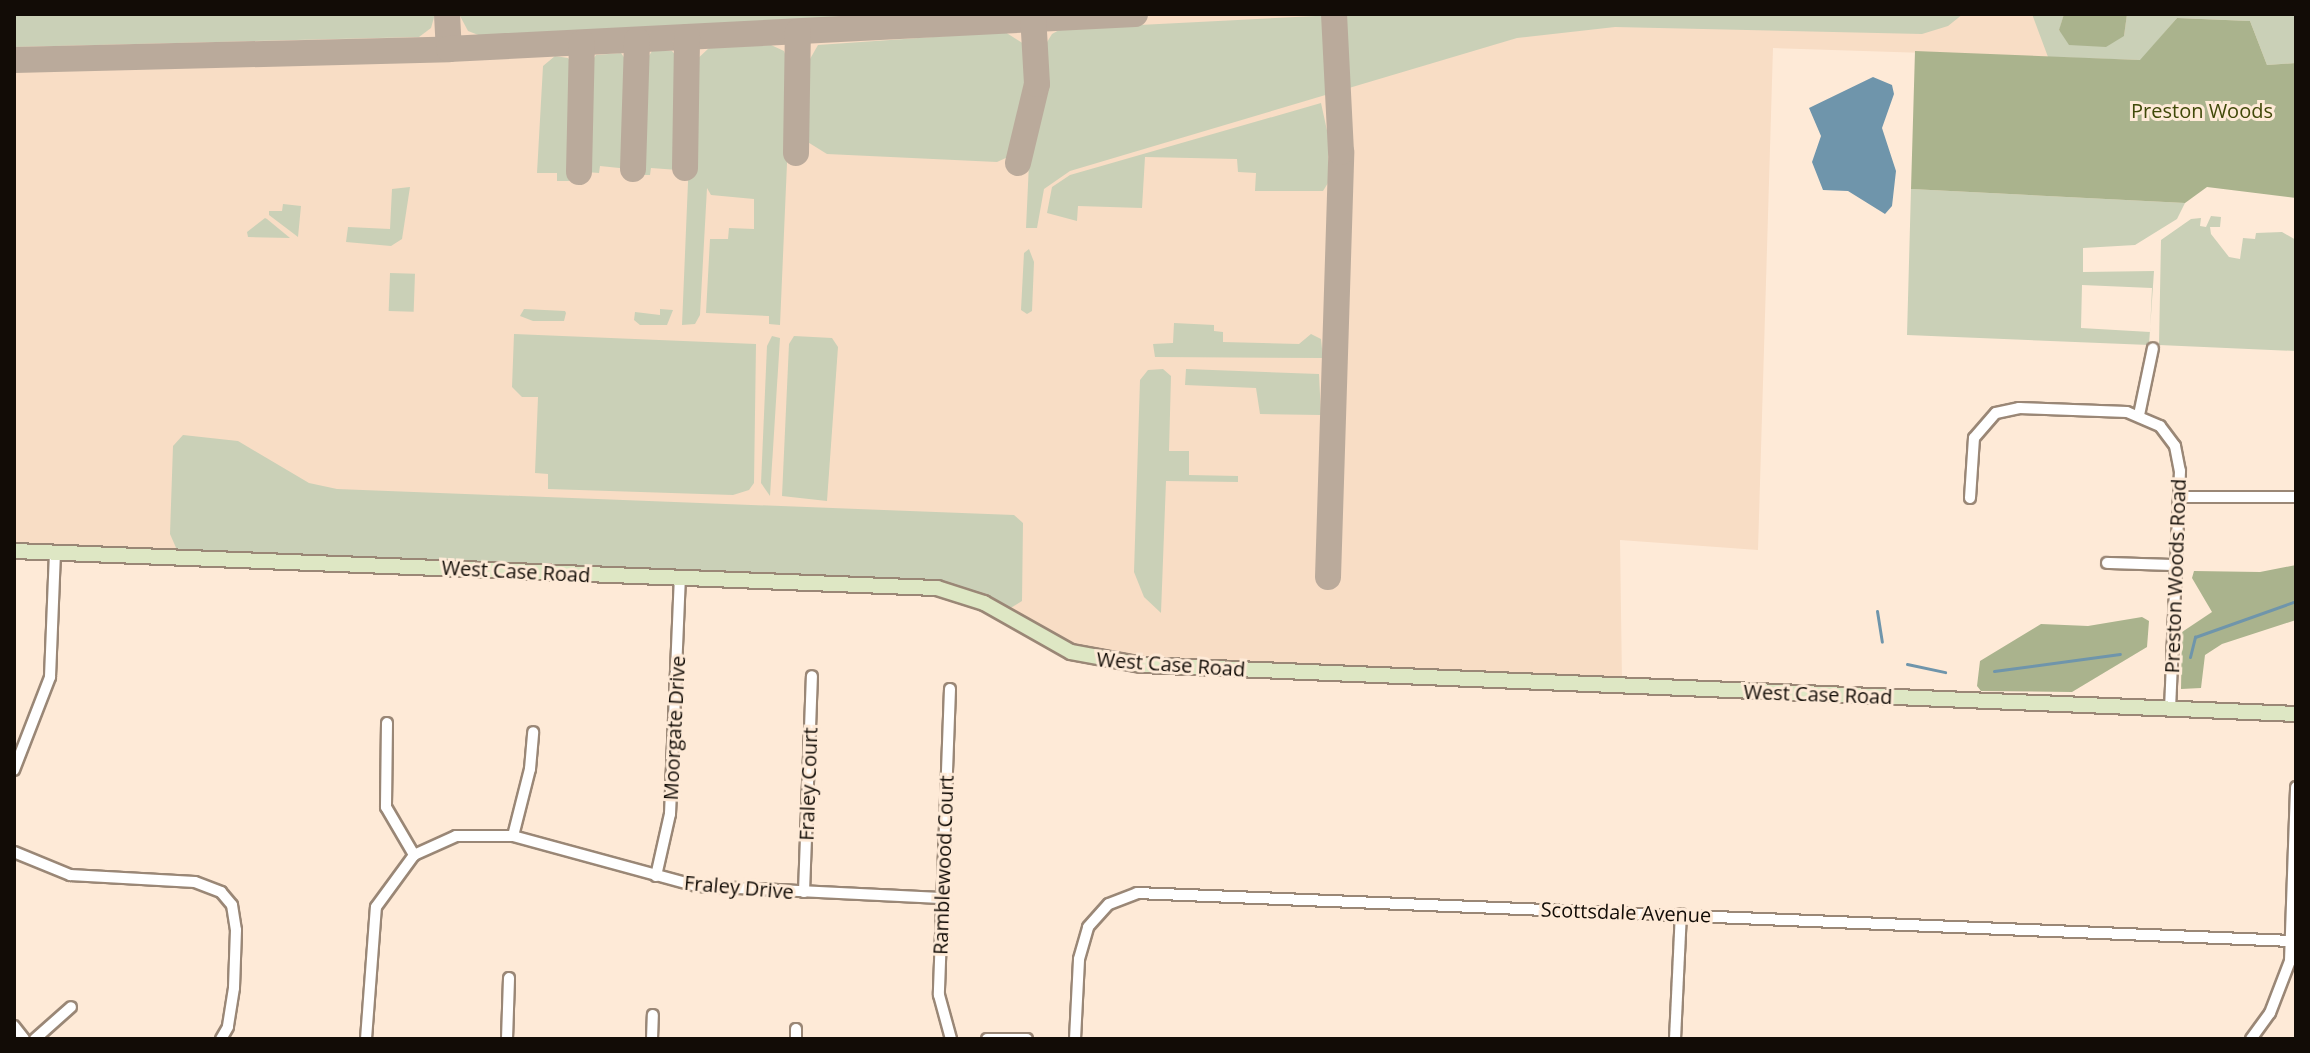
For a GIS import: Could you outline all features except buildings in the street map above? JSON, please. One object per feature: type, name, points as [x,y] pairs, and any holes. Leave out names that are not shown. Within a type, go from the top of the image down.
[{"type":"main road","name":"West Case Road","points":[[14,551],[950,590],[984,603],[1071,652],[1142,665],[2296,714]]},
{"type":"street","points":[[1970,498],[1974,438],[1996,413],[2019,408],[2139,415],[2153,348]]},
{"type":"street","name":"Preston Woods Road","points":[[2139,415],[2160,426],[2175,446],[2180,497],[2170,708]]},
{"type":"street","points":[[2180,497],[2296,497]]},
{"type":"street","points":[[14,770],[50,677],[55,553]]},
{"type":"street","points":[[2107,563],[2175,565]]},
{"type":"street","name":"Moorgate Drive","points":[[656,876],[670,814],[680,579]]},
{"type":"street","name":"Fraley Court","points":[[804,892],[812,676]]},
{"type":"street","name":"Ramblewood Court","points":[[950,689],[939,995],[951,1039]]},
{"type":"street","points":[[366,1039],[376,907],[390,881],[414,855],[386,807],[387,723]]},
{"type":"street","points":[[513,836],[530,769],[533,732]]},
{"type":"street","points":[[2251,1039],[2280,992],[2290,941],[2296,787]]},
{"type":"street","name":"Fraley Drive","points":[[414,855],[456,836],[495,833],[656,876],[730,890],[941,898]]},
{"type":"street","points":[[14,852],[70,875],[195,882],[227,899],[236,930],[234,988],[228,1027],[221,1039]]},
{"type":"street","name":"Scottsdale Avenue","points":[[1075,1039],[1079,959],[1088,927],[1109,904],[1137,893],[2290,941]]},
{"type":"street","points":[[1675,1039],[1681,914]]},
{"type":"street","points":[[507,1039],[509,978]]},
{"type":"street","points":[[35,1039],[71,1007]]},
{"type":"street","points":[[652,1039],[653,1015]]},
{"type":"street","points":[[14,1026],[24,1039]]},
{"type":"street","points":[[987,1039],[1027,1039]]},
{"type":"shaded area","points":[[14,14],[2157,14],[2141,60],[1773,48],[1758,550],[1620,540],[1622,681],[1119,658],[1072,647],[967,589],[924,580],[14,544]]},
{"type":"green space","points":[[14,14],[435,14],[431,28],[419,37],[14,47]]},
{"type":"green space","points":[[459,14],[905,14],[481,36],[468,31]]},
{"type":"green space","points":[[1356,14],[1963,14],[1948,26],[1922,34],[1615,27],[1517,38],[1070,171],[1044,189],[1037,228],[1026,228],[1029,163],[1046,90],[1044,47],[1052,34],[1061,29]]},
{"type":"green space","points":[[2032,14],[2064,14],[2059,31],[2124,36],[2127,14],[2296,14],[2296,63],[2267,65],[2250,21],[2177,18],[2141,60],[2048,57]]},
{"type":"green space","points":[[2064,14],[2127,14],[2124,36],[2106,47],[2069,45],[2059,30]]},
{"type":"green space","name":"Preston Woods","points":[[2177,18],[2250,21],[2267,65],[2296,63],[2296,198],[2207,187],[2185,203],[1911,189],[1915,51],[2140,60]]},
{"type":"green space","points":[[1005,32],[1024,44],[1029,84],[1008,157],[997,162],[827,154],[806,141],[806,66],[818,45]]},
{"type":"green space","points":[[771,45],[784,51],[791,71],[780,325],[769,324],[769,316],[706,313],[710,239],[728,239],[729,228],[754,229],[754,199],[711,195],[707,188],[700,315],[695,324],[682,325],[693,63],[709,48]]},
{"type":"green space","points":[[652,51],[672,51],[683,64],[681,165],[678,170],[651,168],[650,175],[645,175],[638,171],[642,67]]},
{"type":"green space","points":[[621,53],[631,67],[629,169],[600,166],[599,173],[586,172],[588,67],[596,55]]},
{"type":"green space","points":[[555,56],[568,58],[576,70],[573,176],[569,181],[557,181],[557,173],[537,173],[543,66]]},
{"type":"green space","points":[[1321,103],[1328,135],[1328,183],[1323,191],[1255,191],[1256,173],[1238,172],[1237,159],[1145,157],[1142,208],[1078,206],[1077,221],[1047,213],[1052,187],[1070,175]]},
{"type":"green space","points":[[410,187],[402,239],[391,246],[346,242],[348,227],[390,229],[392,189]]},
{"type":"green space","points":[[1911,189],[2185,203],[2177,219],[2135,245],[2083,248],[2083,272],[2154,271],[2150,326],[2152,288],[2082,285],[2081,328],[2150,332],[2149,345],[1907,335]]},
{"type":"green space","points":[[283,204],[301,206],[298,237],[269,215],[269,211],[282,211]]},
{"type":"green space","points":[[2211,216],[2221,217],[2220,227],[2210,227],[2211,234],[2229,257],[2240,259],[2243,238],[2255,239],[2256,233],[2282,232],[2296,240],[2296,351],[2159,345],[2161,240],[2191,219],[2201,218],[2200,226],[2206,227]]},
{"type":"green space","points":[[265,218],[290,238],[248,237],[247,232]]},
{"type":"green space","points":[[1029,249],[1034,262],[1032,311],[1027,314],[1021,310],[1024,253]]},
{"type":"green space","points":[[390,273],[415,274],[414,312],[389,311]]},
{"type":"green space","points":[[524,309],[566,313],[564,321],[533,321],[520,316]]},
{"type":"green space","points":[[660,309],[673,310],[667,325],[640,325],[634,320],[635,312],[660,315]]},
{"type":"green space","points":[[1174,323],[1214,325],[1214,331],[1223,332],[1223,342],[1299,344],[1311,334],[1321,339],[1323,358],[1155,357],[1153,344],[1173,343]]},
{"type":"green space","points":[[514,334],[756,344],[754,483],[749,490],[733,495],[548,489],[548,474],[535,473],[538,397],[522,397],[512,387]]},
{"type":"green space","points":[[772,336],[780,338],[770,496],[761,483],[767,346]]},
{"type":"green space","points":[[794,336],[832,338],[838,347],[827,501],[782,496],[789,344]]},
{"type":"green space","points":[[1163,369],[1171,376],[1169,451],[1189,451],[1189,475],[1238,476],[1238,482],[1166,481],[1161,613],[1144,597],[1134,572],[1140,380],[1148,370]]},
{"type":"green space","points":[[1186,369],[1319,374],[1321,415],[1260,414],[1256,388],[1185,385]]},
{"type":"green space","points":[[183,435],[238,441],[309,483],[337,489],[1014,515],[1023,523],[1022,601],[1009,609],[947,583],[897,578],[177,550],[170,534],[173,446]]},
{"type":"green space","points":[[2296,565],[2296,620],[2222,644],[2205,655],[2201,688],[2181,689],[2182,632],[2212,612],[2192,578],[2194,571],[2260,572]]},
{"type":"green space","points":[[2142,617],[2149,621],[2147,647],[2072,692],[1981,691],[1977,686],[1980,661],[2041,624],[2088,626]]},
{"type":"water","points":[[1873,77],[1892,85],[1894,94],[1882,128],[1896,171],[1892,206],[1885,214],[1848,191],[1823,190],[1812,162],[1821,136],[1809,108]]},
{"type":"waterway","points":[[2190,657],[2195,637],[2296,601]]},
{"type":"waterway","points":[[1877,611],[1882,642]]},
{"type":"waterway","points":[[1994,671],[2120,654]]},
{"type":"waterway","points":[[1907,664],[1945,672]]},
{"type":"taxiway","points":[[447,14],[449,49]]},
{"type":"taxiway","points":[[1018,163],[1037,84],[1033,14]]},
{"type":"taxiway","points":[[14,60],[449,49],[1135,14]]},
{"type":"taxiway","points":[[1328,577],[1341,152],[1334,14]]},
{"type":"taxiway","points":[[796,153],[798,32]]},
{"type":"taxiway","points":[[685,168],[687,37]]},
{"type":"taxiway","points":[[633,169],[637,40]]},
{"type":"taxiway","points":[[579,172],[582,43]]}]
